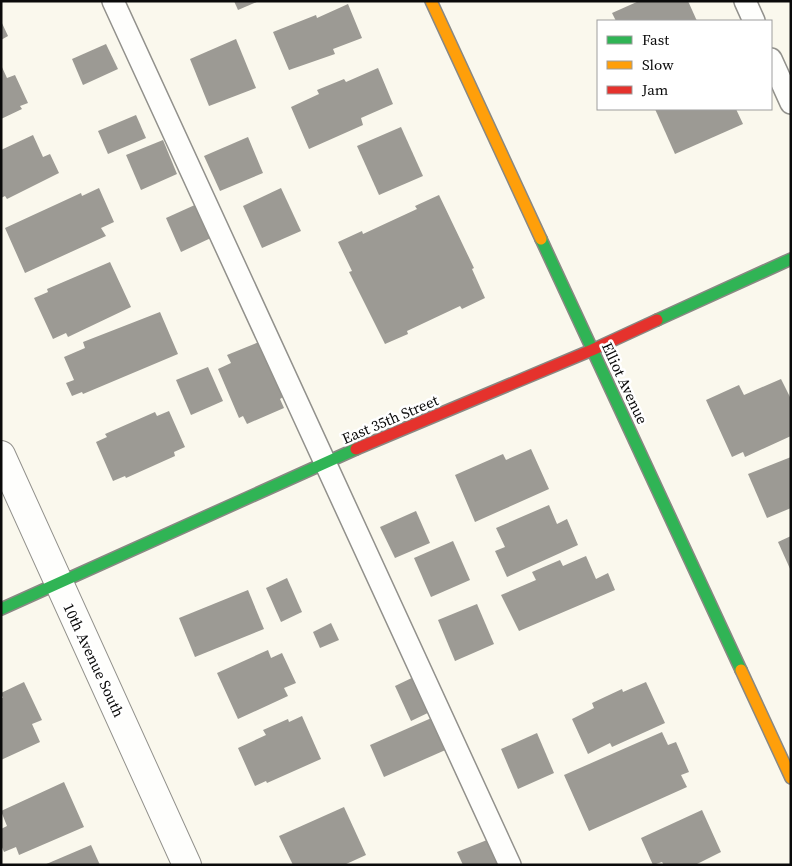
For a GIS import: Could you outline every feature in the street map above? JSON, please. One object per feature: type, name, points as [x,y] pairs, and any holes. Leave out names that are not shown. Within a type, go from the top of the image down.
[{"type":"street","name":"Elliot Avenue","points":[[431,1],[791,778]]},
{"type":"street","name":"East 35th Street","points":[[1,609],[324,462],[592,350],[791,259]]},
{"type":"street","name":"10th Avenue South","points":[[1,455],[187,865]]},
{"type":"lane","points":[[113,1],[510,865]]},
{"type":"lane","points":[[745,1],[754,20]]},
{"type":"lane","points":[[772,61],[791,103]]},
{"type":"building","points":[[234,1],[259,1],[238,10]]},
{"type":"building","points":[[639,1],[688,1],[697,20],[616,20],[612,13]]},
{"type":"building","points":[[348,4],[362,38],[333,49],[335,54],[289,70],[273,32],[316,15],[317,18]]},
{"type":"building","points":[[1,21],[8,36],[1,40]]},
{"type":"building","points":[[236,39],[256,88],[209,106],[190,59]]},
{"type":"building","points":[[106,44],[118,69],[83,85],[72,59]]},
{"type":"building","points":[[1,65],[7,78],[15,75],[28,103],[20,106],[22,109],[1,119]]},
{"type":"building","points":[[378,68],[393,104],[361,118],[363,125],[309,149],[291,107],[319,94],[317,90],[344,79],[346,82]]},
{"type":"building","points":[[655,110],[736,110],[743,124],[675,154]]},
{"type":"building","points":[[136,115],[146,138],[108,154],[98,131]]},
{"type":"building","points":[[401,127],[423,176],[379,195],[357,146]]},
{"type":"building","points":[[33,135],[43,157],[50,154],[59,173],[7,199],[5,196],[1,198],[1,150]]},
{"type":"building","points":[[248,137],[263,173],[220,191],[204,156]]},
{"type":"building","points":[[163,140],[177,174],[141,190],[126,155]]},
{"type":"building","points":[[99,188],[114,222],[101,228],[106,236],[25,273],[5,228],[81,193],[82,196]]},
{"type":"building","points":[[281,188],[301,231],[262,248],[243,206]]},
{"type":"building","points":[[439,195],[474,268],[472,269],[485,298],[462,309],[460,306],[407,331],[408,334],[385,344],[349,272],[352,271],[338,242],[362,231],[363,234],[417,209],[415,206]]},
{"type":"building","points":[[197,204],[213,237],[181,252],[166,218]]},
{"type":"building","points":[[110,262],[131,307],[68,337],[66,333],[53,339],[34,298],[48,292],[47,289]]},
{"type":"building","points":[[160,312],[178,354],[83,394],[82,392],[72,396],[66,383],[74,380],[64,357],[85,348],[83,342]]},
{"type":"building","points":[[259,342],[283,397],[280,399],[284,408],[247,424],[243,416],[239,418],[218,369],[231,363],[227,355]]},
{"type":"building","points":[[208,367],[223,401],[191,415],[176,380]]},
{"type":"building","points":[[781,379],[791,399],[791,436],[745,457],[743,452],[732,457],[706,400],[739,385],[744,395]]},
{"type":"building","points":[[169,411],[185,447],[174,452],[175,456],[126,478],[125,476],[113,481],[96,442],[107,437],[105,434],[155,412],[157,416]]},
{"type":"building","points":[[531,449],[549,489],[475,522],[455,475],[503,454],[506,460]]},
{"type":"building","points":[[791,457],[791,508],[767,518],[748,474]]},
{"type":"building","points":[[549,505],[557,524],[567,519],[578,545],[507,577],[495,551],[505,547],[496,528]]},
{"type":"building","points":[[416,511],[430,543],[395,558],[380,527]]},
{"type":"building","points":[[791,536],[791,571],[778,542]]},
{"type":"building","points":[[453,541],[470,580],[431,597],[414,558]]},
{"type":"building","points":[[586,556],[596,579],[608,573],[615,590],[519,631],[501,595],[536,580],[532,572],[560,560],[563,566]]},
{"type":"building","points":[[287,578],[302,612],[281,622],[266,588]]},
{"type":"building","points":[[248,590],[264,629],[195,657],[179,618]]},
{"type":"building","points":[[477,604],[494,644],[455,661],[438,620]]},
{"type":"building","points":[[331,623],[339,640],[320,648],[313,632]]},
{"type":"building","points":[[268,650],[271,658],[282,653],[296,683],[284,688],[288,696],[238,719],[217,673]]},
{"type":"building","points":[[418,675],[434,710],[411,721],[395,686]]},
{"type":"building","points":[[24,682],[42,720],[32,724],[40,742],[1,760],[1,698],[3,698],[1,693]]},
{"type":"building","points":[[646,682],[665,723],[612,747],[610,743],[588,754],[572,719],[594,708],[592,703],[622,689],[623,692]]},
{"type":"building","points":[[302,716],[321,759],[267,783],[266,781],[255,786],[238,748],[266,735],[263,730],[288,719],[289,722]]},
{"type":"building","points":[[436,716],[450,748],[384,777],[370,745]]},
{"type":"building","points":[[662,732],[668,745],[676,742],[689,772],[681,775],[687,787],[589,831],[564,775]]},
{"type":"building","points":[[537,733],[554,773],[518,789],[501,749]]},
{"type":"building","points":[[64,782],[84,827],[19,855],[16,847],[4,852],[1,845],[1,829],[7,826],[1,811]]},
{"type":"building","points":[[344,807],[366,855],[344,865],[293,865],[279,836]]},
{"type":"building","points":[[702,810],[721,852],[695,865],[664,865],[662,862],[653,865],[641,838]]},
{"type":"building","points":[[492,838],[504,865],[463,865],[457,852]]},
{"type":"building","points":[[91,845],[100,865],[44,865]]},
{"type":"traffic: fast","points":[[541,239],[741,670]]},
{"type":"traffic: fast","points":[[657,320],[791,259]]},
{"type":"traffic: fast","points":[[1,609],[356,449]]},
{"type":"traffic: slow","points":[[431,1],[541,239]]},
{"type":"traffic: slow","points":[[741,670],[791,778]]},
{"type":"traffic: jam","points":[[356,449],[592,350],[657,320]]}]
